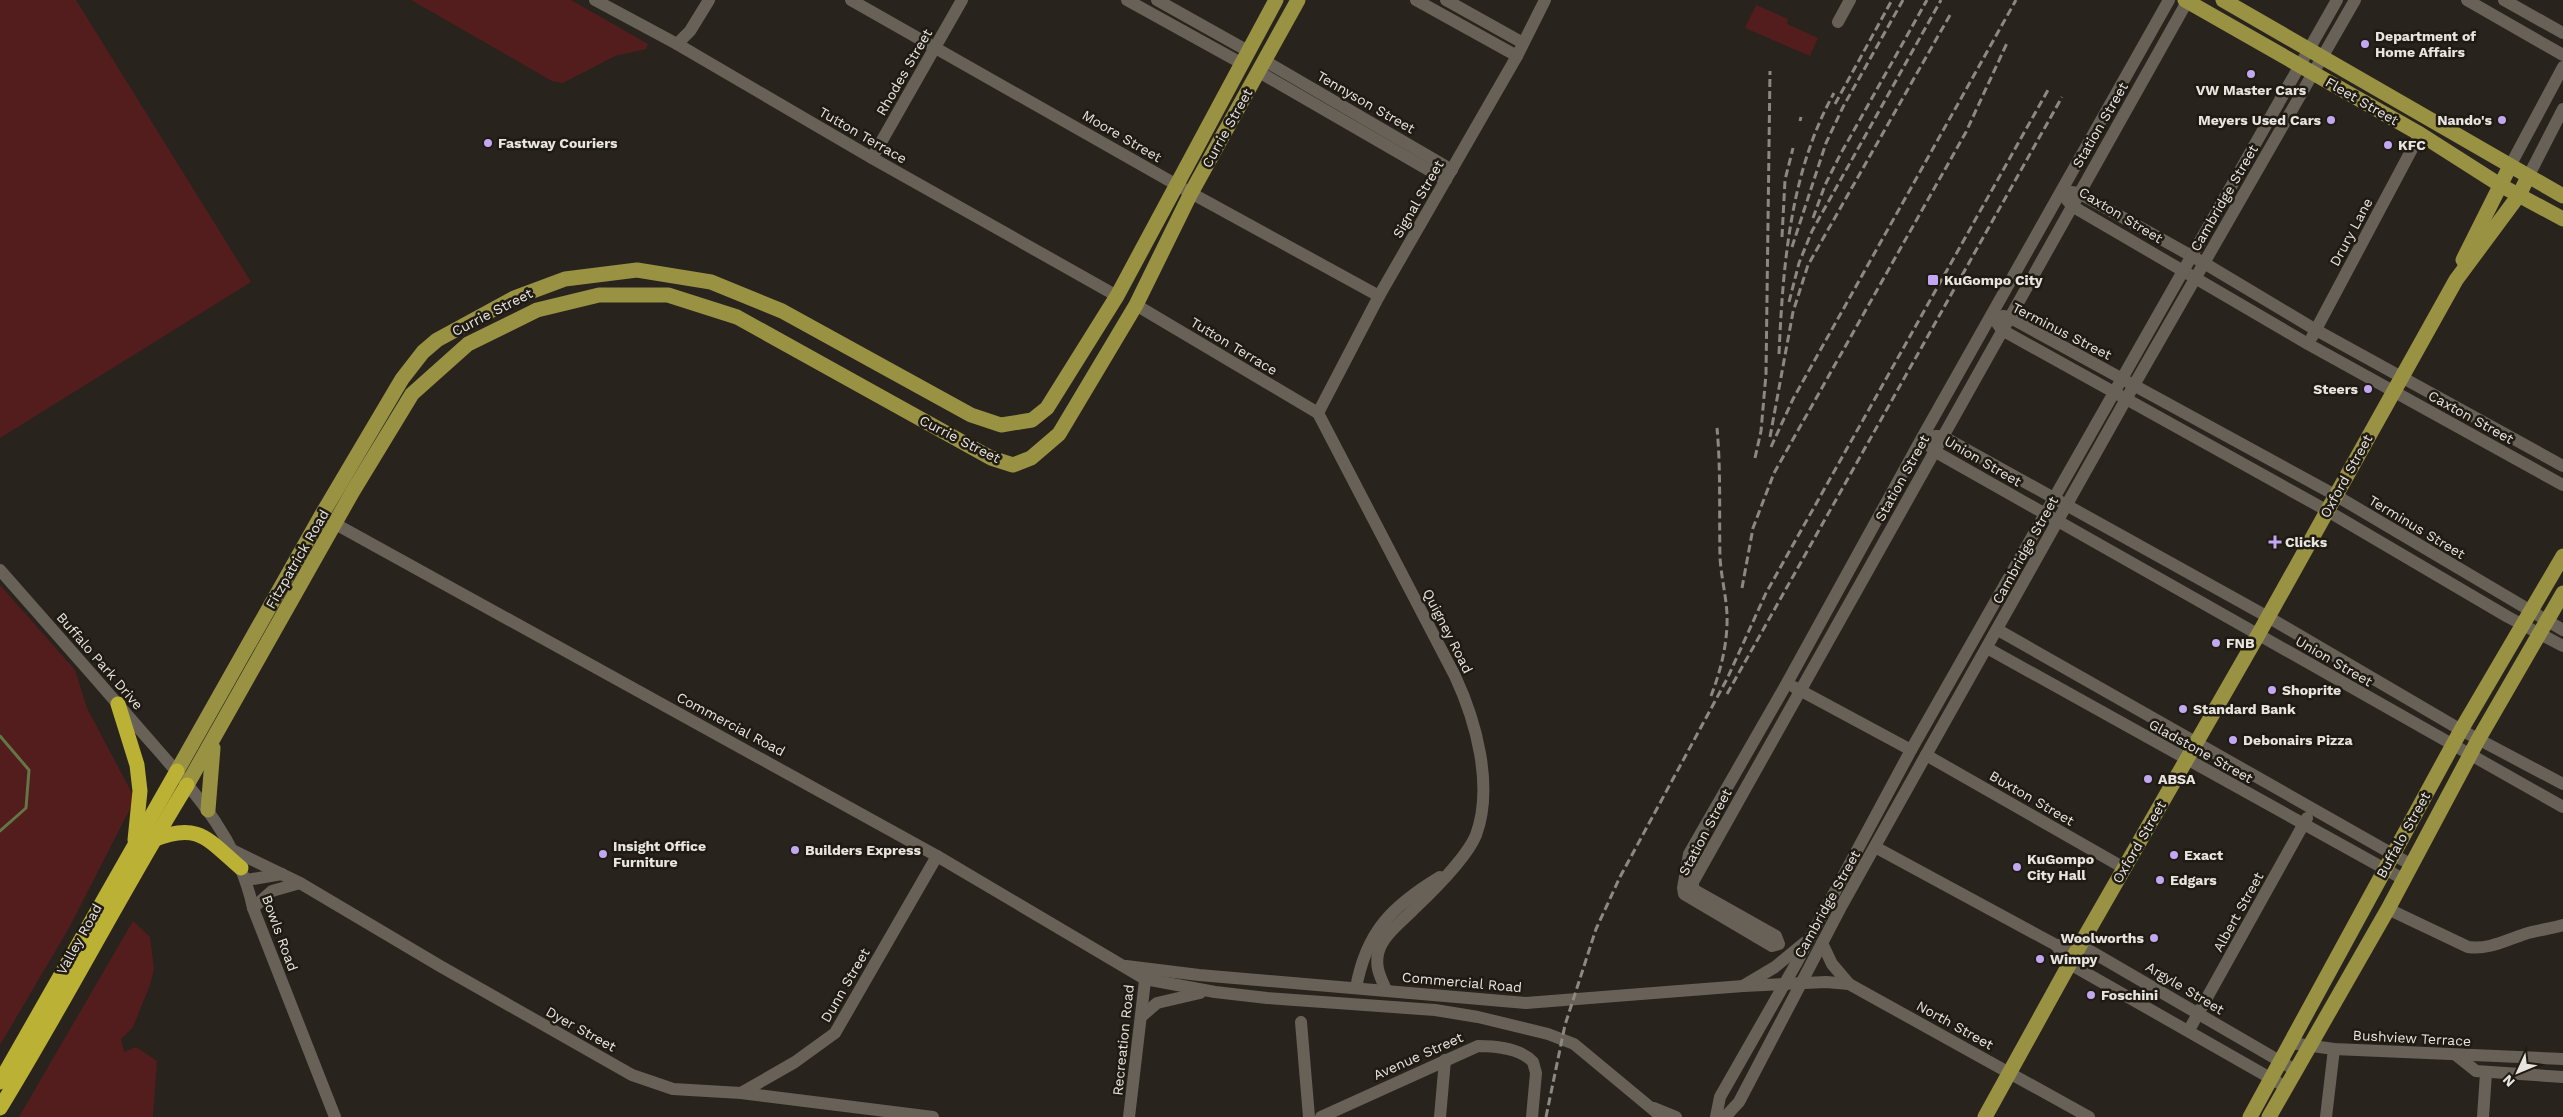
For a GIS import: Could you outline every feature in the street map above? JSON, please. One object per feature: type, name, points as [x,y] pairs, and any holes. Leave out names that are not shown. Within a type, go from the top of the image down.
[{"type":"highway","points":[[118,704],[137,765],[140,791],[134,846]]},
{"type":"highway","name":"Valley Road","points":[[0,1082],[177,771]]},
{"type":"highway","name":"Valley Road","points":[[0,1108],[68,994],[154,840],[188,786]]},
{"type":"highway","points":[[154,840],[172,832],[187,831],[202,835],[244,874]]},
{"type":"main road","name":"Currie Street","points":[[423,352],[437,340],[514,298],[565,279],[637,270],[711,282],[782,310],[971,415],[1001,425],[1032,420],[1047,408],[1117,296],[1276,0]]},
{"type":"main road","name":"Currie Street","points":[[412,394],[468,344],[537,310],[599,295],[668,295],[737,317],[991,458],[1013,465],[1032,458],[1059,434],[1136,305],[1191,193],[1298,0]]},
{"type":"main road","name":"Fleet Street","points":[[2187,0],[2420,134],[2500,185],[2563,219]]},
{"type":"main road","name":"Fleet Street","points":[[2223,0],[2563,196]]},
{"type":"main road","name":"Oxford Street","points":[[2456,280],[2460,267],[2510,166]]},
{"type":"main road","name":"Oxford Street","points":[[1985,1117],[2080,945],[2258,635],[2326,510],[2456,280],[2519,196],[2528,177]]},
{"type":"main road","name":"Fitzpatrick Road","points":[[177,771],[321,516],[402,380],[423,352]]},
{"type":"main road","name":"Fitzpatrick Road","points":[[188,786],[335,524],[412,394]]},
{"type":"main road","name":"Buffalo Street","points":[[2250,1117],[2452,746],[2528,619],[2563,556]]},
{"type":"main road","name":"Buffalo Street","points":[[2269,1117],[2388,909],[2410,864],[2478,740],[2563,594]]},
{"type":"main road","points":[[208,810],[214,742]]},
{"type":"street","name":"Tutton Terrace","points":[[595,0],[677,44],[872,158],[1117,296]]},
{"type":"street","points":[[677,44],[690,31],[709,0]]},
{"type":"street","name":"Moore Street","points":[[851,0],[1191,193],[1379,296]]},
{"type":"street","name":"Rhodes Street","points":[[872,158],[962,0]]},
{"type":"street","points":[[1127,0],[1245,57]]},
{"type":"street","points":[[1157,0],[1245,57]]},
{"type":"street","points":[[1416,0],[1517,56]]},
{"type":"street","points":[[1446,0],[1523,43]]},
{"type":"street","name":"Signal Street","points":[[1318,413],[1379,296],[1517,56],[1545,0]]},
{"type":"street","points":[[1838,22],[1850,0]]},
{"type":"street","name":"Station Street","points":[[2169,0],[1923,436],[1787,683],[1689,854],[1682,891],[1689,899],[1774,946],[1780,941],[1776,936],[1696,891],[1692,885],[2187,0]]},
{"type":"street","name":"Cambridge Street","points":[[1725,1117],[1739,1102],[1799,985],[1816,941],[1911,750],[2055,500],[2197,277],[2306,69],[2309,48],[2337,0]]},
{"type":"street","name":"Cambridge Street","points":[[2129,382],[2184,270],[2306,69],[2323,56],[2355,0]]},
{"type":"street","points":[[2468,0],[2563,54]]},
{"type":"street","points":[[2504,0],[2563,33]]},
{"type":"street","name":"Tennyson Street","points":[[1262,66],[1449,175]]},
{"type":"street","name":"Oxford Street","points":[[2510,166],[2563,67]]},
{"type":"street","name":"Oxford Street","points":[[2528,177],[2563,108]]},
{"type":"street","name":"Drury Lane","points":[[2308,344],[2420,134]]},
{"type":"street","name":"Caxton Street","points":[[2062,192],[2079,193],[2204,263],[2316,330],[2563,466]]},
{"type":"street","name":"Caxton Street","points":[[2062,192],[2072,206],[2197,277],[2308,344],[2563,485]]},
{"type":"street","name":"Tutton Terrace","points":[[1136,305],[1318,413]]},
{"type":"street","name":"Terminus Street","points":[[1991,315],[2009,317],[2335,495],[2528,619]]},
{"type":"street","name":"Terminus Street","points":[[1991,315],[2002,330],[2326,510],[2528,619],[2544,627],[2563,630]]},
{"type":"street","points":[[1954,381],[1969,389]]},
{"type":"street","name":"Cambridge Street","points":[[1716,1117],[1720,1097],[1784,985],[1816,941],[1875,847],[1998,630],[2067,507],[2121,396]]},
{"type":"street","name":"Quigney Road","points":[[1318,413],[1455,676],[1472,717],[1480,757],[1482,800],[1476,835],[1448,872],[1391,933],[1378,952],[1378,973],[1386,990]]},
{"type":"street","name":"Union Street","points":[[1923,436],[1942,436],[2268,617],[2478,740],[2563,784]]},
{"type":"street","name":"Union Street","points":[[1923,436],[1934,451],[2563,808]]},
{"type":"street","name":"Commercial Road","points":[[321,516],[937,856],[1122,965],[1215,992],[1435,1010],[1478,1016],[1548,1034],[1574,1044],[1652,1107]]},
{"type":"street","name":"Buffalo Park Drive","points":[[0,570],[177,771]]},
{"type":"street","name":"Terminus Street","points":[[2544,627],[2563,646]]},
{"type":"street","name":"Gladstone Street","points":[[1998,630],[2195,744],[2410,864]]},
{"type":"street","name":"Gladstone Street","points":[[1987,648],[2186,761],[2403,879]]},
{"type":"street","points":[[1787,683],[1911,750]]},
{"type":"street","name":"Buxton Street","points":[[1926,755],[2124,868]]},
{"type":"street","name":"Bowls Road","points":[[177,771],[208,810],[244,874],[253,908],[335,1117]]},
{"type":"street","name":"Albert Street","points":[[2189,1030],[2312,809]]},
{"type":"street","name":"Argyle Street","points":[[1875,847],[2056,945],[2070,964],[2189,1030],[2286,1087]]},
{"type":"street","name":"Dyer Street","points":[[232,850],[300,883],[440,966],[632,1075],[672,1089],[741,1093],[933,1117]]},
{"type":"street","name":"Dunn Street","points":[[741,1093],[795,1062],[834,1033],[937,856]]},
{"type":"street","name":"Quigney Road","points":[[1356,988],[1363,956],[1372,937],[1409,897],[1448,872]]},
{"type":"street","points":[[244,874],[282,874]]},
{"type":"street","points":[[253,908],[272,891],[300,883]]},
{"type":"street","points":[[2388,909],[2475,948],[2491,946],[2525,934],[2563,925]]},
{"type":"street","points":[[1743,986],[1816,941],[1849,984]]},
{"type":"street","name":"Argyle Street","points":[[2056,945],[2080,945],[2295,1070]]},
{"type":"street","name":"Commercial Road","points":[[1146,973],[1199,975],[1526,1002],[1743,986],[1799,985]]},
{"type":"street","name":"Recreation Road","points":[[1129,1117],[1146,973]]},
{"type":"street","name":"North Street","points":[[1799,985],[1826,982],[1849,984],[2089,1117]]},
{"type":"street","points":[[1142,1016],[1157,1003],[1165,1000],[1187,994],[1215,992]]},
{"type":"street","points":[[1301,1022],[1309,1117]]},
{"type":"street","name":"Bushview Terrace","points":[[2291,1043],[2308,1047],[2334,1049],[2563,1059]]},
{"type":"street","name":"Avenue Street","points":[[1321,1117],[1478,1046],[1494,1046],[1528,1057],[1533,1062],[1536,1073],[1532,1117]]},
{"type":"street","points":[[2326,1117],[2334,1049]]},
{"type":"street","points":[[2456,1055],[2476,1072],[2563,1076]]},
{"type":"street","points":[[1440,1117],[1445,1060]]},
{"type":"street","points":[[2482,1117],[2486,1073]]},
{"type":"street","points":[[1652,1107],[1662,1117]]},
{"type":"street","points":[[1652,1107],[1676,1117]]},
{"type":"shaded area","points":[[0,0],[76,0],[251,282],[0,438]]},
{"type":"shaded area","points":[[411,0],[571,0],[648,44],[646,49],[615,56],[563,83],[552,81]]},
{"type":"shaded area","points":[[1756,5],[1788,19],[1787,24],[1818,38],[1810,56],[1745,28]]},
{"type":"shaded area","points":[[0,585],[75,670],[87,708],[135,799],[69,928],[0,1045]]},
{"type":"shaded area","points":[[133,921],[150,937],[154,969],[150,985],[133,1027],[121,1039],[124,1052],[136,1047],[157,1061],[153,1117],[19,1117]]},
{"type":"waterway","points":[[0,736],[29,770],[26,808],[0,831]]},
{"type":"railway","points":[[1835,104],[1892,0]]},
{"type":"railway","points":[[1792,247],[1826,143],[1843,107],[1903,0]]},
{"type":"railway","points":[[1813,218],[1825,185],[1840,155],[1927,0]]},
{"type":"railway","points":[[1789,302],[1799,263],[1812,231],[1941,0]]},
{"type":"railway","points":[[1771,447],[1793,399],[2016,0]]},
{"type":"railway","points":[[1770,437],[1793,312],[1808,265],[1950,15]]},
{"type":"railway","points":[[1742,588],[1753,528],[1774,473],[1966,132],[2007,43]]},
{"type":"railway","points":[[1755,458],[1761,431],[1766,374],[1770,71]]},
{"type":"railway","points":[[1546,1117],[1565,1025],[1596,929],[1620,877],[1727,679],[1766,593],[2048,90]]},
{"type":"railway","points":[[1779,354],[1783,287],[1798,187],[1819,123],[1834,93]]},
{"type":"railway","points":[[1727,694],[2062,97]]},
{"type":"railway","points":[[1800,121],[1801,117]]},
{"type":"railway","points":[[1782,237],[1785,180],[1793,148]]},
{"type":"railway","points":[[1711,696],[1723,656],[1727,624],[1720,557],[1717,428]]},
{"type":"place","name":"Department of Home Affairs","points":[[2365,44]]},
{"type":"place","name":"VW Master Cars","points":[[2251,74]]},
{"type":"place","name":"Meyers Used Cars","points":[[2331,120]]},
{"type":"place","name":"Nando's","points":[[2502,120]]},
{"type":"place","name":"Fastway Couriers","points":[[488,143]]},
{"type":"place","name":"KFC","points":[[2388,145]]},
{"type":"place","name":"KuGompo City","points":[[1933,280]]},
{"type":"place","name":"Steers","points":[[2368,389]]},
{"type":"place","name":"Clicks","points":[[2275,542]]},
{"type":"place","name":"FNB","points":[[2216,643]]},
{"type":"place","name":"Shoprite","points":[[2272,690]]},
{"type":"place","name":"Standard Bank","points":[[2183,709]]},
{"type":"place","name":"Debonairs Pizza","points":[[2233,740]]},
{"type":"place","name":"ABSA","points":[[2148,779]]},
{"type":"place","name":"Builders Express","points":[[795,850]]},
{"type":"place","name":"Insight Office Furniture","points":[[603,854]]},
{"type":"place","name":"Exact","points":[[2174,855]]},
{"type":"place","name":"KuGompo City Hall","points":[[2017,867]]},
{"type":"place","name":"Edgars","points":[[2160,880]]},
{"type":"place","name":"Woolworths","points":[[2154,938]]},
{"type":"place","name":"Wimpy","points":[[2040,959]]},
{"type":"place","name":"Foschini","points":[[2091,995]]}]
